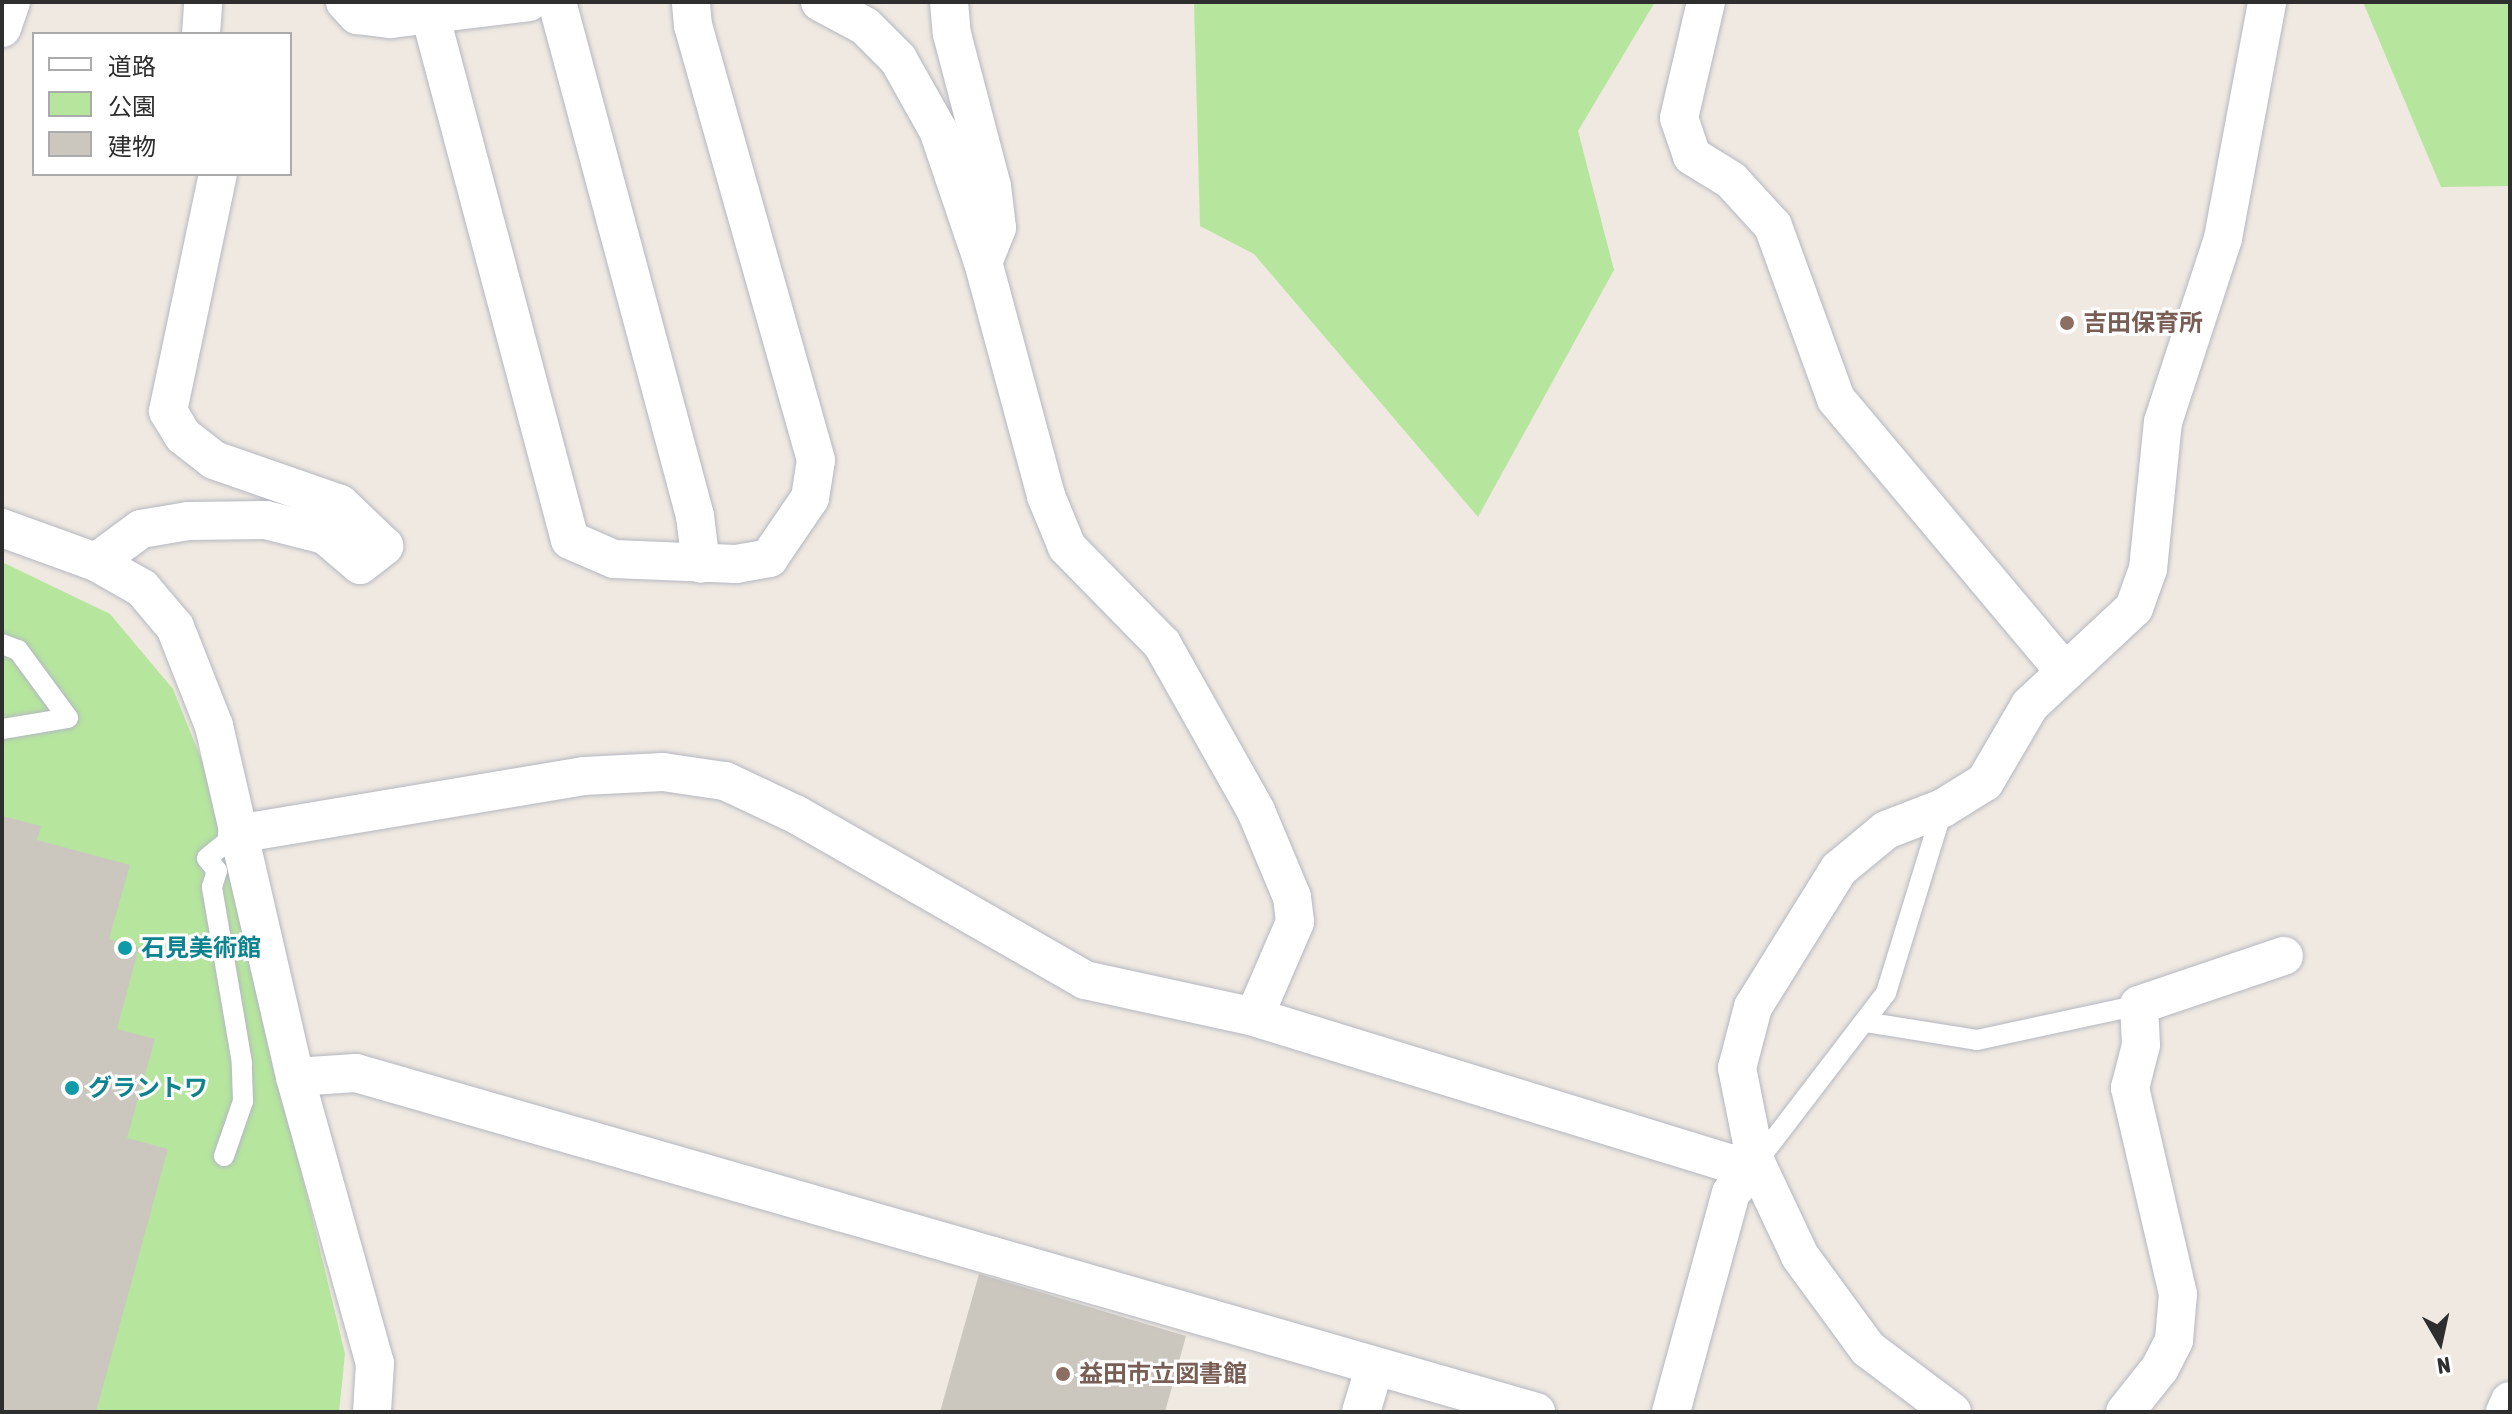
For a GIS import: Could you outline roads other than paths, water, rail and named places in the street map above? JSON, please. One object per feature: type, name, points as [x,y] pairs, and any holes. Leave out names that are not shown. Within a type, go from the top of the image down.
[{"type":"street","points":[[2,28],[11,2]]},
{"type":"street","points":[[201,32],[203,2]]},
{"type":"street","points":[[345,2],[357,15],[431,18],[529,2]]},
{"type":"street","points":[[557,2],[695,516],[701,564]]},
{"type":"street","points":[[431,18],[570,540],[614,559],[701,564],[769,558],[810,498],[816,460],[693,26],[691,2]]},
{"type":"street","points":[[820,2],[865,26],[898,59],[938,130],[983,262],[1046,496],[1067,547],[1162,644],[1256,811],[1292,897],[1295,922],[1254,1017]]},
{"type":"street","points":[[949,2],[952,34],[992,186],[997,228],[983,262]]},
{"type":"street","points":[[1706,2],[1679,118],[1692,156],[1731,180],[1773,226],[1836,399],[2065,672]]},
{"type":"street","points":[[1952,1412],[1868,1349],[1800,1256],[1756,1163],[1737,1068],[1753,1007],[1839,869],[1886,830],[1943,808],[1985,782],[2030,705],[2134,608],[2148,569],[2163,422],[2223,238],[2267,2]]},
{"type":"street","points":[[96,562],[141,529],[188,521],[266,520],[325,535],[360,565],[384,546],[340,504],[214,460],[183,436],[168,411],[218,176]]},
{"type":"street","points":[[2,528],[96,562],[142,588],[175,627],[214,726],[295,1077],[375,1363],[372,1412]]},
{"type":"street","points":[[237,834],[584,776],[663,772],[725,781],[797,815],[1085,980],[1254,1017],[1729,1163],[1756,1163]]},
{"type":"street","points":[[2125,1412],[2160,1368],[2174,1340],[2178,1294],[2130,1088],[2141,1045],[2139,1005],[2284,956]]},
{"type":"street","points":[[295,1077],[356,1073],[1536,1412]]},
{"type":"street","points":[[1671,1412],[1731,1193],[1756,1163]]},
{"type":"street","points":[[1361,1412],[1375,1366]]},
{"type":"street","points":[[2505,1412],[2510,1401]]},
{"type":"lane","points":[[2,644],[18,650],[68,718],[2,729]]},
{"type":"lane","points":[[1756,1163],[1886,993],[1943,808]]},
{"type":"lane","points":[[224,1156],[243,1101],[242,1063],[212,887],[217,871],[207,858],[237,834]]},
{"type":"lane","points":[[1865,1022],[1977,1040],[2139,1005]]},
{"type":"place","name":"吉田保育所","points":[[2067,323]]},
{"type":"place","name":"石見美術館","points":[[125,948]]},
{"type":"place","name":"グラントワ","points":[[72,1088]]},
{"type":"place","name":"益田市立図書館","points":[[1063,1374]]}]
